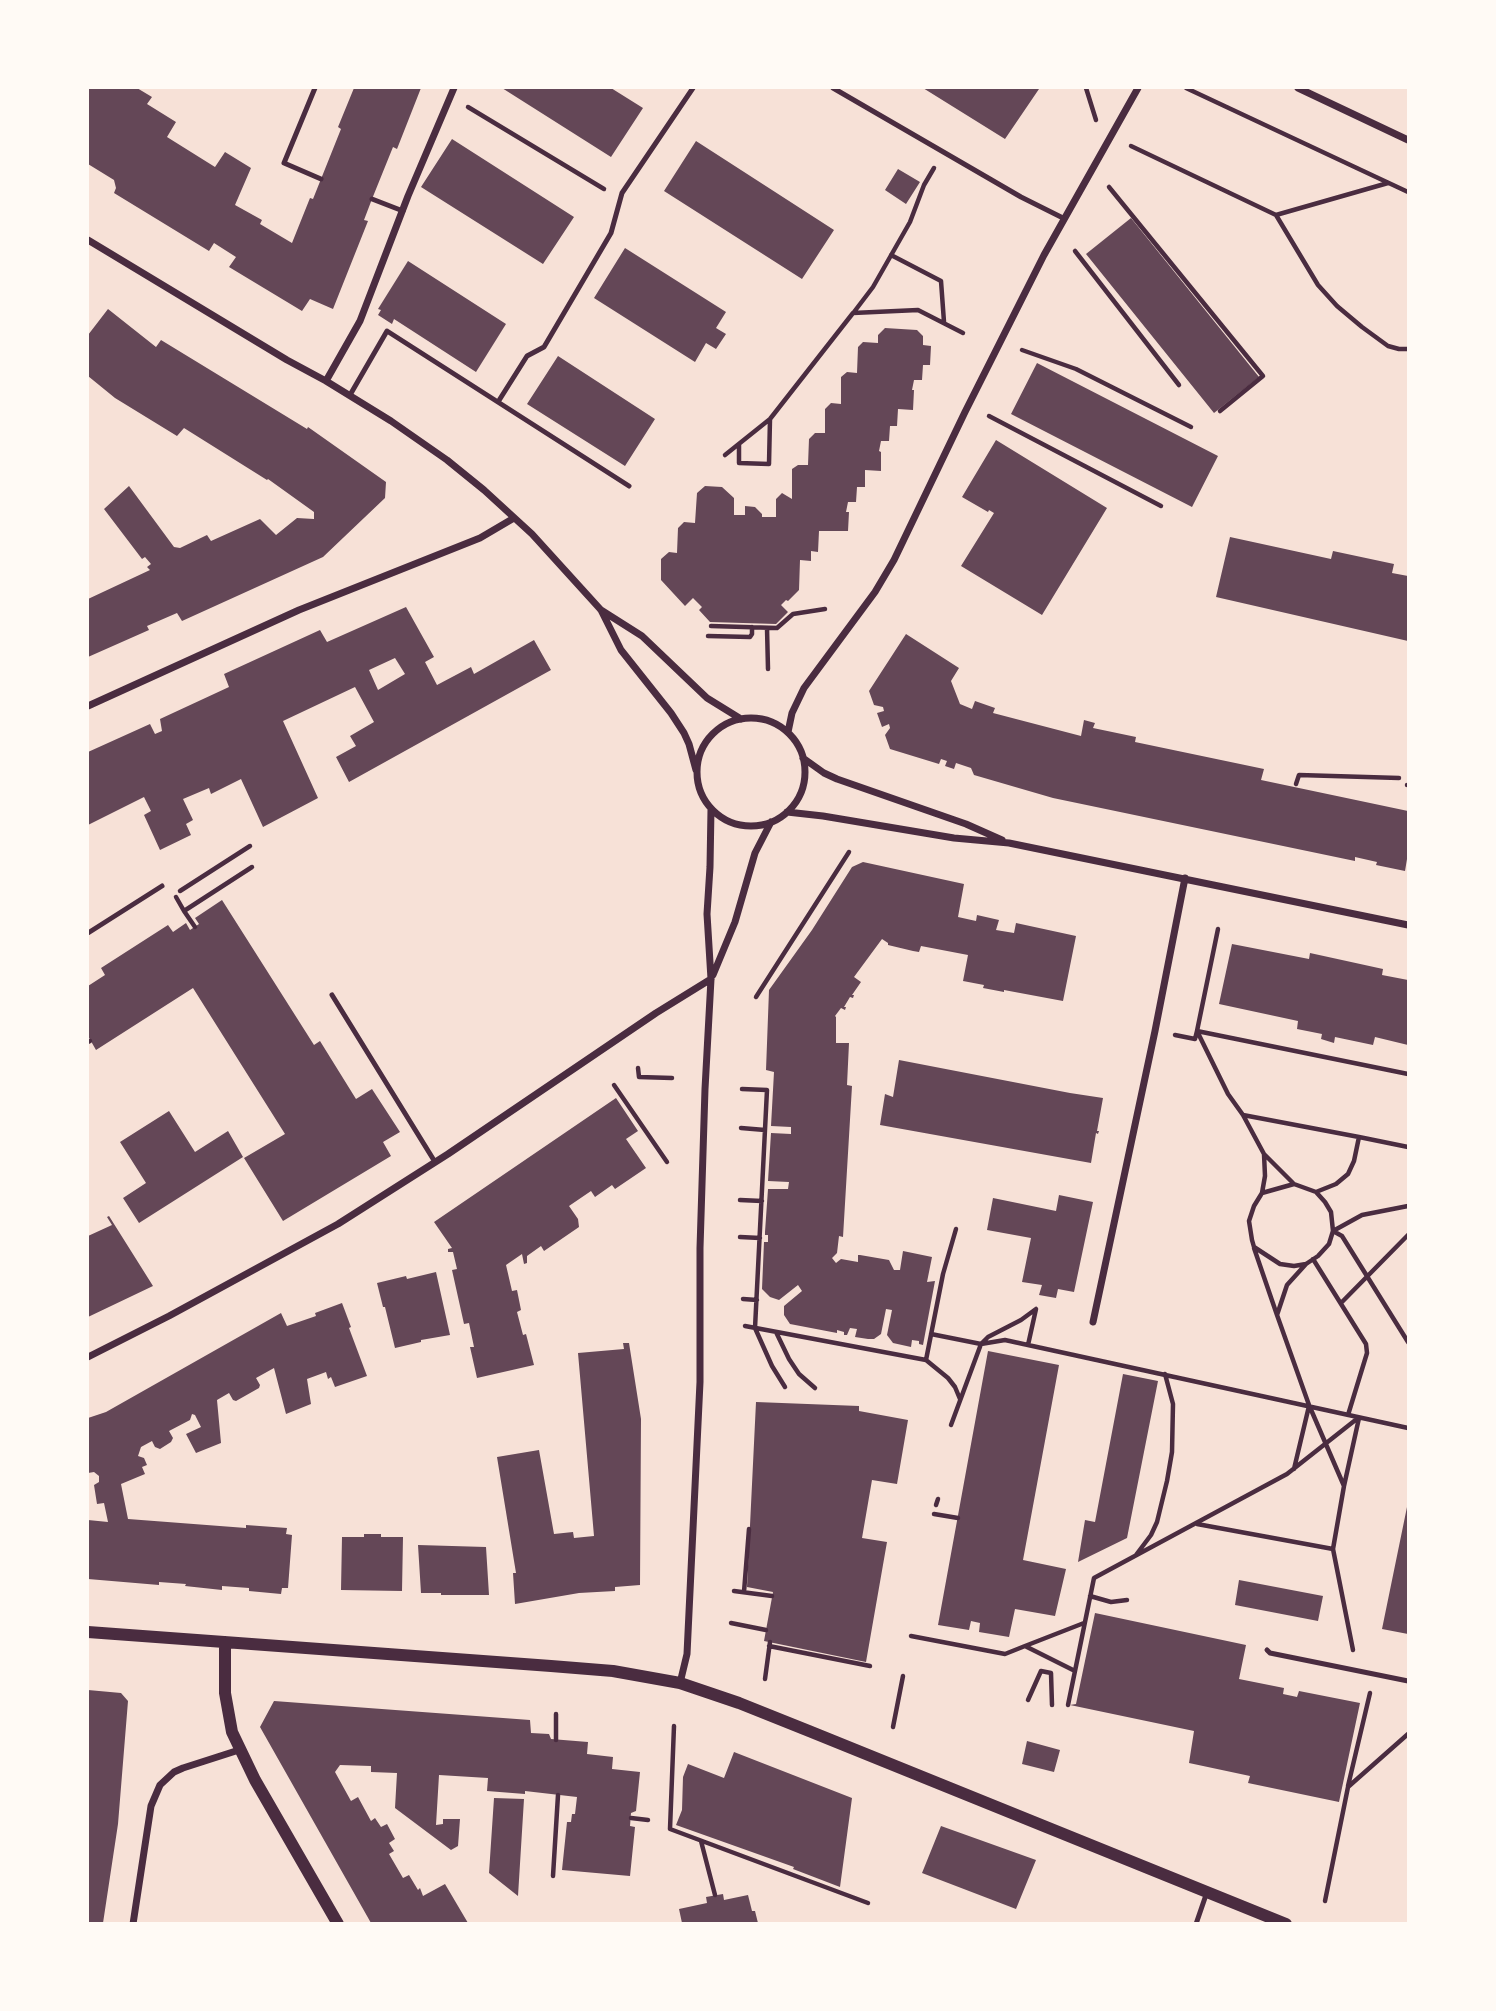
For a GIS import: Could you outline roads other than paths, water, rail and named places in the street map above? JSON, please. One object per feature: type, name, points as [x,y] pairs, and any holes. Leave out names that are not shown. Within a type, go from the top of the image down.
[{"type":"street","points":[[326,381],[360,321],[454,88]]},
{"type":"street","points":[[788,732],[792,713],[804,688],[875,592],[894,560],[1063,218],[1138,88]]},
{"type":"street","points":[[1298,88],[1409,140]]},
{"type":"street","points":[[88,240],[350,395],[447,460],[514,518],[601,610],[642,636],[707,698],[741,719]]},
{"type":"street","points":[[88,706],[299,610],[480,538],[514,518]]},
{"type":"street","points":[[601,610],[621,650],[684,733],[696,770],[698,787],[711,809],[726,821],[744,826],[762,825],[771,822],[794,805],[805,778],[803,758],[788,732],[766,720],[749,718],[721,726],[706,741],[696,770]]},
{"type":"street","points":[[803,758],[837,779],[966,824],[1009,843]]},
{"type":"street","points":[[680,1683],[687,1654],[701,1351],[700,1248],[711,979],[707,914],[711,809]]},
{"type":"street","points":[[787,812],[954,838],[1009,843],[1409,925]]},
{"type":"street","points":[[88,1357],[300,1245],[374,1202],[711,979],[735,922],[755,853],[771,822]]},
{"type":"street","points":[[1093,1322],[1185,878]]},
{"type":"street","points":[[88,1632],[613,1671],[680,1683],[809,1731],[1286,1923]]},
{"type":"street","points":[[225,1642],[226,1710],[239,1750],[338,1923]]},
{"type":"street","points":[[133,1923],[151,1806],[160,1785],[174,1772],[183,1768],[239,1750]]},
{"type":"lane","points":[[315,88],[284,163],[321,179]]},
{"type":"lane","points":[[498,401],[527,356],[544,347],[611,233],[622,193],[693,88]]},
{"type":"lane","points":[[833,88],[1021,197],[1063,218]]},
{"type":"lane","points":[[372,199],[403,211]]},
{"type":"lane","points":[[350,395],[387,331],[629,486]]},
{"type":"lane","points":[[88,933],[162,886]]},
{"type":"lane","points":[[332,995],[435,1162]]},
{"type":"lane","points":[[1267,1650],[1270,1653],[1409,1681]]},
{"type":"lane","points":[[1196,1923],[1207,1892]]}]
